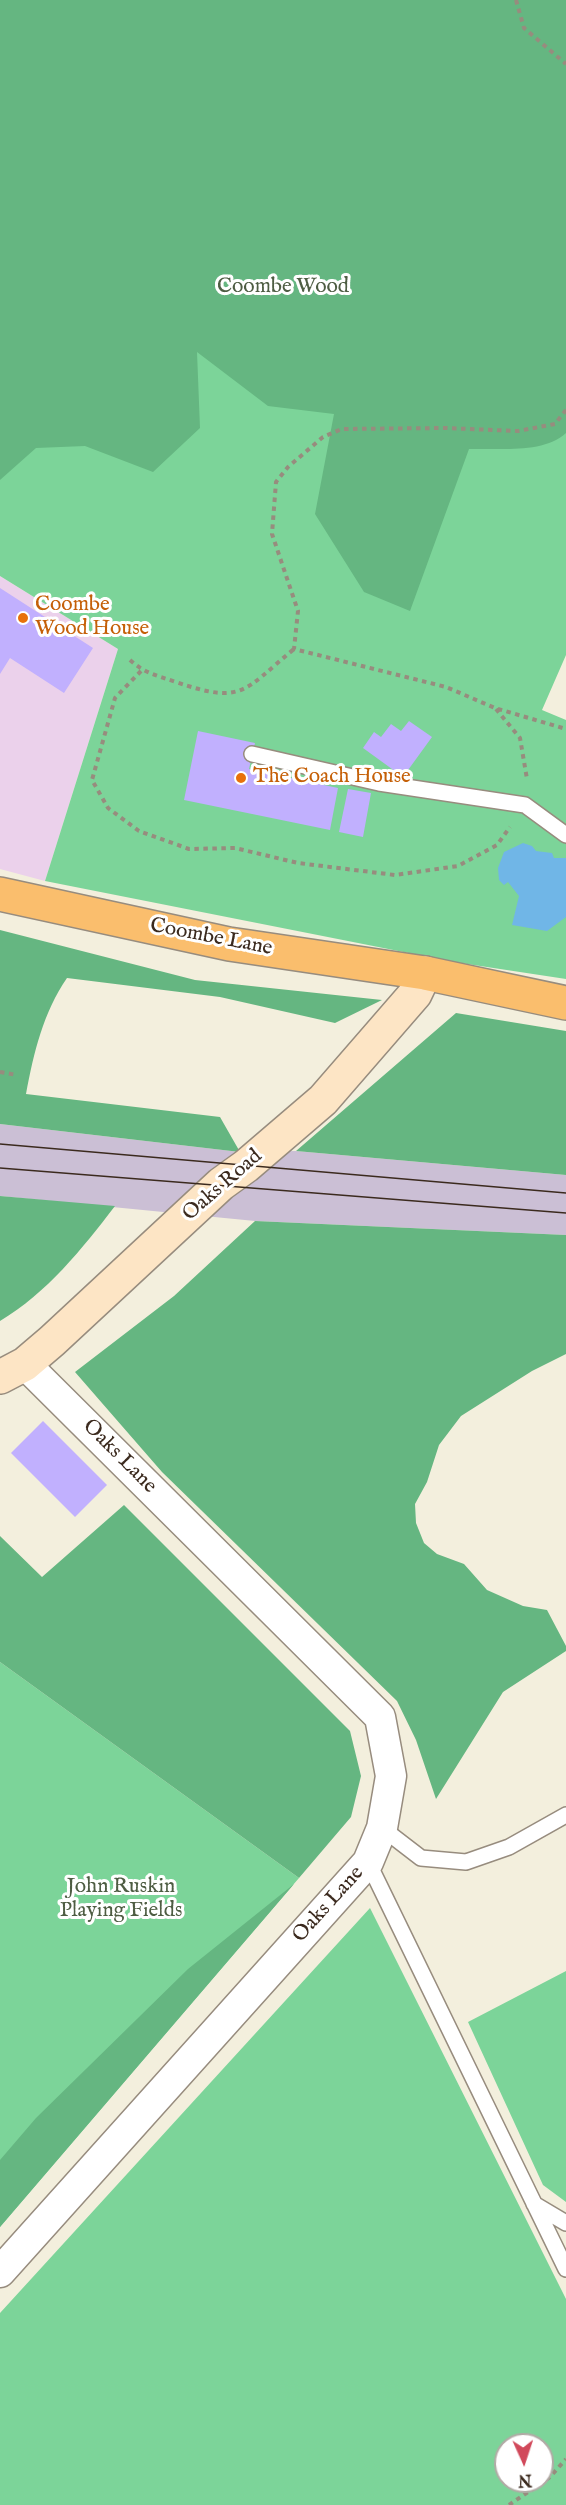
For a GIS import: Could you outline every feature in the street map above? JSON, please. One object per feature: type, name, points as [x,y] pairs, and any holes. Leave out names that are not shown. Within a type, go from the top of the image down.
[{"type":"main road","name":"Coombe Lane","points":[[0,894],[229,944],[424,974],[566,1003]]},
{"type":"street","name":"Oaks Road","points":[[12,1370],[221,1184],[246,1166],[323,1100],[415,994],[424,974]]},
{"type":"street","name":"Oaks Lane","points":[[0,2272],[368,1862],[382,1828],[391,1776],[380,1717],[12,1370]]},
{"type":"lane","points":[[252,754],[379,783],[525,805],[566,835]]},
{"type":"lane","points":[[382,1828],[421,1858],[466,1862],[509,1847],[566,1815]]},
{"type":"lane","points":[[368,1862],[566,2269]]},
{"type":"lane","points":[[534,2204],[566,2223]]},
{"type":"path","points":[[516,0],[525,28],[566,64]]},
{"type":"path","points":[[130,660],[141,671],[209,693],[224,695],[242,691],[294,649],[298,611],[272,534],[276,482],[323,437],[342,429],[445,428],[518,431],[555,424],[566,410]]},
{"type":"path","points":[[294,649],[446,687],[495,708],[566,729]]},
{"type":"path","points":[[141,671],[116,698],[92,780],[108,808],[139,831],[189,849],[235,848],[298,863],[395,874],[458,866],[497,845],[525,805],[527,781],[520,738],[495,708]]},
{"type":"path","points":[[0,1072],[17,1075]]},
{"type":"path","points":[[509,2505],[550,2477],[566,2459]]},
{"type":"shaded area","points":[[0,576],[118,649],[45,881],[0,869]]},
{"type":"shaded area","points":[[0,1124],[240,1152],[296,1151],[566,1175],[566,1235],[255,1221],[0,1196]]},
{"type":"green space","name":"Coombe Wood","points":[[0,0],[566,0],[566,655],[542,710],[566,720],[566,979],[454,962],[45,881],[118,649],[0,576]]},
{"type":"green space","points":[[0,0],[566,0],[566,433],[557,440],[533,447],[469,449],[410,611],[364,592],[315,514],[334,414],[268,406],[197,352],[200,428],[153,472],[85,446],[36,448],[0,480]]},
{"type":"green space","points":[[0,930],[195,980],[382,1000],[335,1023],[220,997],[67,978],[40,1033],[26,1094],[220,1117],[240,1152],[0,1124]]},
{"type":"green space","points":[[456,1013],[566,1031],[566,1175],[296,1151]]},
{"type":"green space","points":[[0,1196],[115,1206],[77,1254],[48,1284],[0,1321]]},
{"type":"green space","points":[[255,1221],[566,1235],[566,1354],[532,1371],[461,1416],[439,1445],[427,1482],[415,1504],[416,1523],[424,1543],[437,1554],[464,1564],[487,1590],[523,1606],[547,1610],[566,1646],[566,1651],[503,1692],[436,1799],[416,1740],[397,1701],[162,1472],[75,1372],[174,1296]]},
{"type":"green space","points":[[124,1505],[350,1731],[361,1776],[351,1817],[299,1878],[0,1662],[0,1536],[42,1577]]},
{"type":"green space","name":"John Ruskin Playing Fields","points":[[0,1662],[299,1878],[0,2227]]},
{"type":"green space","points":[[294,1884],[0,2227],[0,2160],[36,2118],[188,1969]]},
{"type":"green space","points":[[370,1908],[566,2299],[566,2505],[0,2505],[0,2313]]},
{"type":"green space","points":[[566,1971],[566,2202],[543,2185],[468,2022]]},
{"type":"water","points":[[523,843],[532,846],[536,851],[552,853],[554,858],[566,858],[566,917],[547,931],[512,925],[519,896],[508,882],[504,885],[499,880],[498,868],[504,852]]},
{"type":"building","name":"Coombe Wood House","points":[[0,588],[93,648],[64,693],[10,658],[0,674]]},
{"type":"building","points":[[409,721],[432,737],[403,777],[363,748],[374,732],[381,737],[391,724],[401,731]]},
{"type":"building","name":"The Coach House","points":[[198,731],[255,743],[249,769],[338,788],[330,830],[184,800]]},
{"type":"building","points":[[348,789],[371,793],[363,837],[339,832]]},
{"type":"building","points":[[43,1421],[107,1485],[75,1517],[11,1453]]},
{"type":"tram line","points":[[0,1144],[566,1193]]},
{"type":"tram line","points":[[0,1168],[566,1213]]},
{"type":"place","name":"Coombe Wood House","points":[[23,618]]},
{"type":"place","name":"The Coach House","points":[[241,778]]}]
